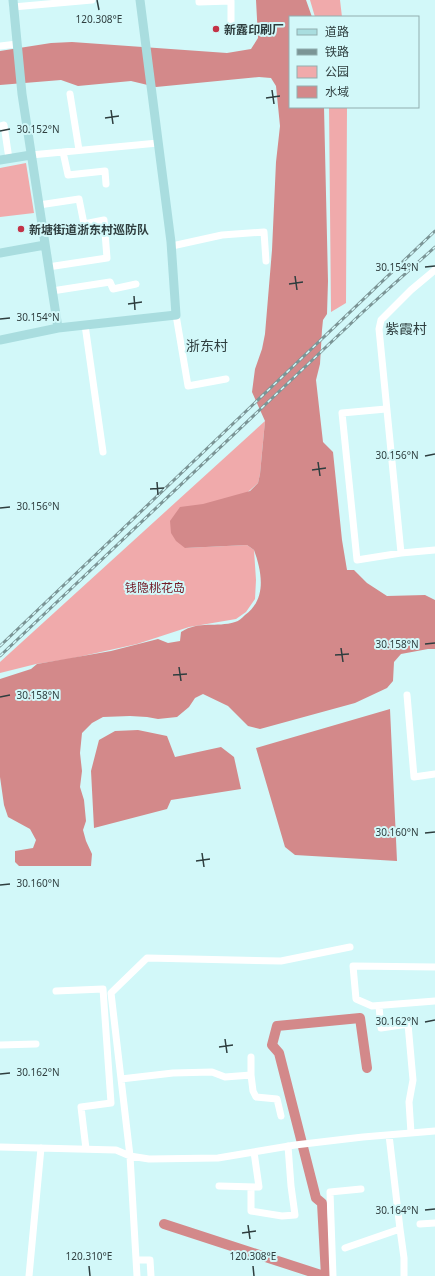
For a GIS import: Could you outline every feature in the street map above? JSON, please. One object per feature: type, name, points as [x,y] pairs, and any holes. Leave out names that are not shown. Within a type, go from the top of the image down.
[{"type":"street","points":[[58,328],[22,94],[13,3],[92,0]]},
{"type":"street","points":[[140,0],[172,246],[176,315],[188,386],[226,379]]},
{"type":"street","points":[[199,0],[199,2],[231,1],[231,33]]},
{"type":"street","points":[[0,46],[17,44]]},
{"type":"street","points":[[70,94],[79,150]]},
{"type":"street","points":[[0,126],[4,125],[4,160],[31,155],[158,143]]},
{"type":"street","points":[[63,152],[68,175],[105,171],[106,184]]},
{"type":"street","points":[[39,205],[79,199],[84,224],[104,220],[107,258],[48,267]]},
{"type":"street","points":[[172,246],[222,236],[264,232],[266,261]]},
{"type":"street","points":[[0,253],[45,246]]},
{"type":"street","points":[[401,553],[379,329],[381,320],[411,290],[435,270]]},
{"type":"street","points":[[52,291],[110,282],[113,289],[136,284]]},
{"type":"street","points":[[0,340],[58,328],[176,315]]},
{"type":"street","points":[[85,325],[103,452]]},
{"type":"street","points":[[386,409],[342,413],[357,560],[401,553],[435,550]]},
{"type":"street","points":[[407,695],[414,777],[435,774]]},
{"type":"street","points":[[137,1276],[130,1156],[112,993],[147,958],[281,961],[350,947]]},
{"type":"street","points":[[435,967],[353,966],[356,999],[372,1006],[435,1001]]},
{"type":"street","points":[[56,992],[103,989],[111,1103],[81,1107],[86,1149]]},
{"type":"street","points":[[379,1006],[381,1028],[408,1024],[413,1080],[408,1102],[412,1133]]},
{"type":"street","points":[[0,1045],[36,1044]]},
{"type":"street","points":[[252,1057],[251,1075],[253,1090],[256,1097],[277,1099],[281,1116]]},
{"type":"street","points":[[121,1079],[174,1073],[212,1072],[225,1077],[251,1075]]},
{"type":"street","points":[[0,1147],[116,1150],[130,1156],[149,1159],[218,1158],[322,1142],[435,1131]]},
{"type":"street","points":[[389,1135],[404,1258],[404,1276]]},
{"type":"street","points":[[251,1187],[251,1211],[282,1216],[295,1214],[291,1186],[292,1146]]},
{"type":"street","points":[[29,1276],[41,1148]]},
{"type":"street","points":[[219,1186],[259,1187],[254,1152]]},
{"type":"street","points":[[333,1276],[330,1192],[362,1188]]},
{"type":"street","points":[[420,1224],[435,1223]]},
{"type":"street","points":[[345,1248],[400,1229]]},
{"type":"street","points":[[136,1260],[150,1260],[152,1276]]},
{"type":"green space","points":[[310,0],[340,0],[342,16],[315,16]]},
{"type":"green space","points":[[329,108],[347,108],[346,303],[331,312]]},
{"type":"green space","points":[[26,163],[34,213],[0,217],[0,168]]},
{"type":"green space","name":"钱隐桃花岛","points":[[265,421],[258,483],[185,548],[247,545],[254,550],[256,580],[255,599],[246,612],[236,619],[189,627],[137,644],[69,659],[36,664],[0,673],[0,662]]},
{"type":"water","points":[[256,0],[306,0],[312,16],[289,16],[289,108],[324,108],[328,281],[327,314],[323,320],[320,364],[316,380],[323,442],[333,452],[342,540],[347,570],[354,570],[367,583],[387,596],[425,595],[435,600],[435,649],[401,654],[394,662],[393,681],[387,688],[355,703],[260,729],[248,726],[228,706],[203,694],[195,698],[189,707],[177,717],[158,719],[130,716],[103,717],[92,723],[82,733],[80,753],[82,771],[80,787],[84,800],[86,821],[83,830],[92,854],[91,866],[19,866],[15,862],[15,851],[33,848],[36,840],[30,829],[8,817],[4,805],[0,777],[0,679],[31,669],[37,664],[111,651],[158,639],[168,643],[180,641],[181,632],[188,628],[201,625],[228,624],[238,621],[252,609],[260,593],[261,585],[259,567],[254,550],[247,545],[185,548],[176,541],[171,533],[170,521],[180,507],[203,504],[250,491],[258,483],[265,421],[252,392],[255,369],[262,349],[265,334],[272,250],[276,162],[280,126],[276,86],[271,78],[259,77],[156,87],[131,81],[78,86],[61,80],[0,85],[0,51],[51,43],[72,42],[227,53],[251,49],[258,38]]},
{"type":"water","points":[[390,709],[397,861],[295,855],[285,847],[256,748]]},
{"type":"water","points":[[138,730],[167,736],[175,757],[221,747],[234,757],[241,789],[171,800],[167,809],[94,828],[91,771],[99,740],[115,731]]},
{"type":"waterway","points":[[326,1276],[322,1203],[316,1198],[279,1053],[272,1045],[277,1026],[360,1018],[367,1068]]},
{"type":"waterway","points":[[164,1224],[324,1276]]},
{"type":"railway","points":[[0,646],[435,231]]},
{"type":"railway","points":[[0,656],[364,311],[435,247]]},
{"type":"place","name":"新露印刷厂","points":[[216,29]]},
{"type":"place","name":"新塘街道浙东村巡防队","points":[[21,229]]},
{"type":"district","name":"紫霞村","points":[[406,328]]},
{"type":"district","name":"浙东村","points":[[207,345]]}]
